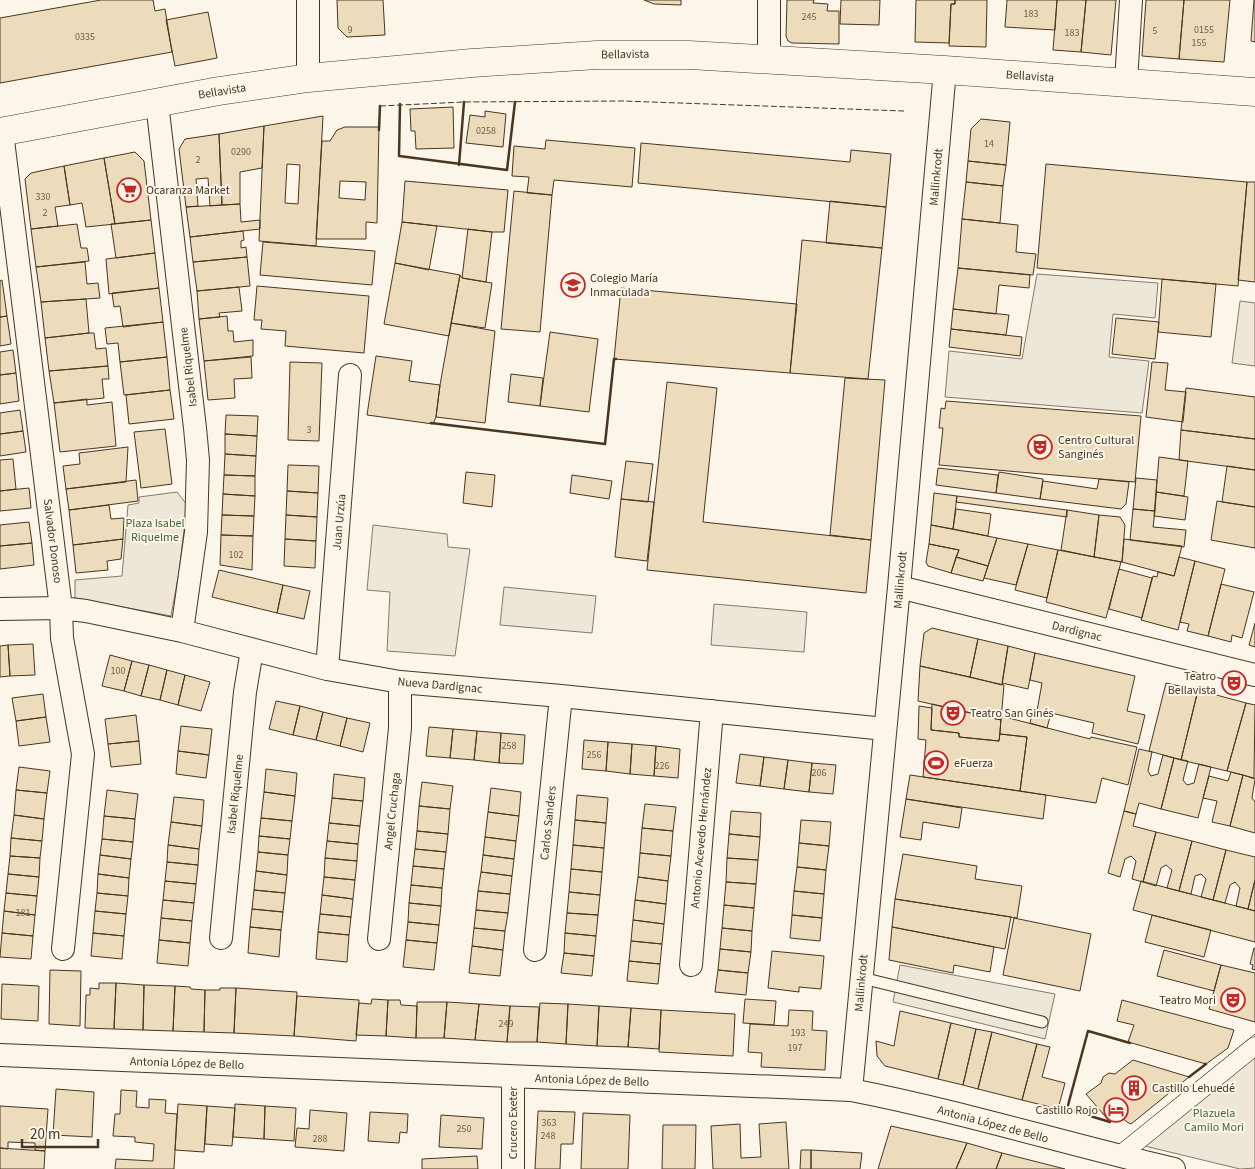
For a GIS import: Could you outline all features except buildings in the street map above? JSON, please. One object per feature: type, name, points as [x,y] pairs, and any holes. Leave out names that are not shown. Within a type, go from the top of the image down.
[{"type":"main road","name":"Bellavista","points":[[1,132],[220,91],[308,78],[429,66],[597,55],[680,55],[769,60],[945,70],[1255,92]]},
{"type":"street","points":[[308,0],[308,78]]},
{"type":"street","points":[[769,0],[769,60]]},
{"type":"street","points":[[1126,82],[1131,0]]},
{"type":"street","name":"Mallinkrodt","points":[[851,1090],[899,588],[945,70]]},
{"type":"street","name":"Isabel Riquelme","points":[[157,103],[198,460],[196,532],[182,631]]},
{"type":"street","name":"Salvador Donoso","points":[[1,132],[61,608],[62,638],[83,754],[63,949]]},
{"type":"street","name":"Juan Urzúa","points":[[327,669],[350,376]]},
{"type":"street","name":"Dardignac","points":[[899,588],[1255,675]]},
{"type":"street","name":"Nueva Dardignac","points":[[0,609],[61,608],[86,611],[182,631],[327,669],[400,682],[561,696],[886,729]]},
{"type":"street","name":"Isabel Riquelme","points":[[220,938],[245,692],[252,650]]},
{"type":"street","name":"Angel Cruchaga","points":[[379,939],[400,728],[400,682]]},
{"type":"street","name":"Carlos Sanders","points":[[535,950],[561,696]]},
{"type":"street","name":"Antonio Acevedo Hernández","points":[[691,965],[712,711]]},
{"type":"street","points":[[1110,1163],[1255,1046]]},
{"type":"street","name":"Antonia López de Bello","points":[[0,1055],[851,1090],[913,1103],[1110,1163],[1174,1169]]},
{"type":"street","name":"Crucero Exeter","points":[[513,1077],[513,1169]]},
{"type":"lane","points":[[862,978],[1042,1022]]},
{"type":"green space","points":[[1240,301],[1255,303],[1255,366],[1232,363]]},
{"type":"green space","name":"Plaza Isabel Riquelme","points":[[177,492],[187,505],[179,572],[171,616],[75,598],[75,580],[122,576],[128,505],[139,503],[139,497]]},
{"type":"green space","points":[[504,587],[596,596],[592,633],[500,625]]},
{"type":"green space","points":[[714,604],[807,612],[804,652],[711,645]]},
{"type":"green space","name":"Plazuela Camilo Mori","points":[[1255,1034],[1255,1168],[1240,1169],[1124,1141]]},
{"type":"shaded area","points":[[1037,274],[1158,283],[1155,318],[1113,314],[1109,357],[1149,361],[1142,413],[945,397],[949,351],[1022,359]]},
{"type":"shaded area","points":[[373,525],[447,534],[448,547],[470,549],[455,656],[387,651],[390,592],[367,590]]},
{"type":"shaded area","points":[[900,965],[1055,994],[1045,1039],[893,1002]]},
{"type":"fence","points":[[380,106],[464,102],[623,101],[904,111]]},
{"type":"wall","points":[[459,165],[464,102]]},
{"type":"wall","points":[[400,104],[399,156],[507,170],[515,102]]},
{"type":"wall","points":[[379,130],[380,106]]},
{"type":"wall","points":[[431,423],[605,444],[614,359],[616,359]]},
{"type":"wall","points":[[1110,1122],[1067,1109],[1088,1031],[1130,1043]]},
{"type":"wall","points":[[1189,1077],[1205,1064]]},
{"type":"place","name":"Ocaranza Market","points":[[129,190]]},
{"type":"place","name":"Colegio María Inmaculada","points":[[573,285]]},
{"type":"place","name":"Centro Cultural Sanginés","points":[[1040,447]]},
{"type":"place","name":"Teatro Bellavista","points":[[1234,683]]},
{"type":"place","name":"Teatro San Ginés","points":[[953,713]]},
{"type":"place","name":"eFuerza","points":[[936,763]]},
{"type":"place","name":"Teatro Mori","points":[[1233,1000]]},
{"type":"place","name":"Castillo Lehuedé","points":[[1134,1088]]},
{"type":"place","name":"Castillo Rojo","points":[[1116,1110]]}]
